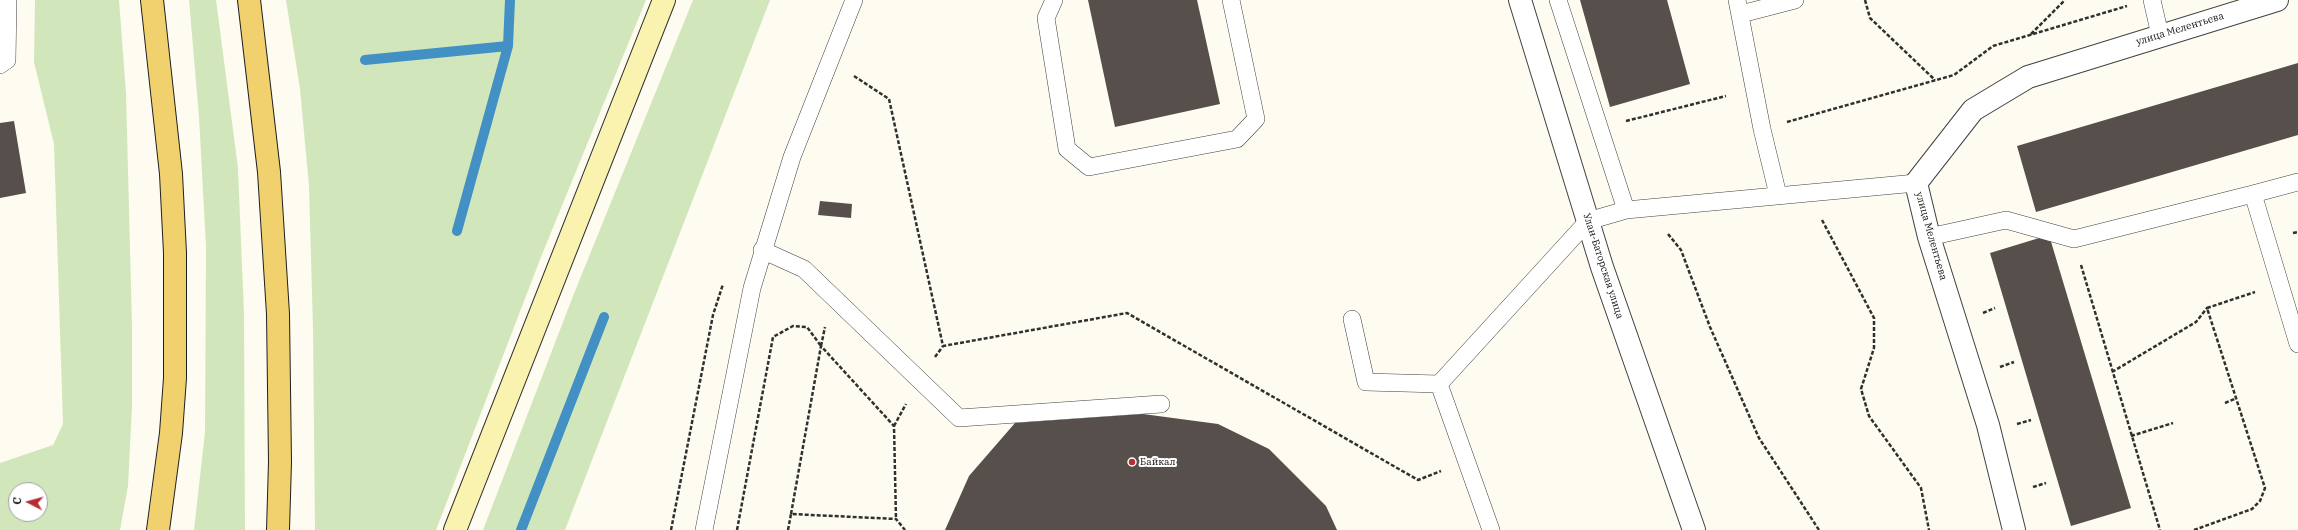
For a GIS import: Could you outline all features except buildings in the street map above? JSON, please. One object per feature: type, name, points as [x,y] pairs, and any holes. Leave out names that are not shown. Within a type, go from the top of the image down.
[{"type":"main road","points":[[152,0],[171,174],[175,253],[175,378],[171,433],[158,530]]},
{"type":"main road","points":[[249,0],[269,172],[278,314],[280,462],[278,530]]},
{"type":"main road","points":[[455,530],[664,0]]},
{"type":"street","name":"Улан-Баторская улица","points":[[1520,0],[1602,267],[1694,530]]},
{"type":"street","name":"улица Мелентьева","points":[[2014,530],[1988,425],[1929,237],[1916,183],[1973,110],[2028,77],[2277,0]]},
{"type":"lane","points":[[0,65],[7,60],[8,0]]},
{"type":"lane","points":[[704,530],[736,361],[762,250],[792,157],[854,0]]},
{"type":"lane","points":[[1054,0],[1046,18],[1067,150],[1089,167],[1237,139],[1256,119],[1231,0]]},
{"type":"lane","points":[[1558,0],[1626,210]]},
{"type":"lane","points":[[1778,195],[1762,129],[1740,7],[1795,0]]},
{"type":"lane","points":[[2152,0],[2160,35]]},
{"type":"lane","points":[[1929,237],[2006,220],[2074,239],[2298,182]]},
{"type":"lane","points":[[1352,319],[1366,382],[1439,384],[1588,221],[1626,210],[1916,183]]},
{"type":"lane","points":[[2253,194],[2298,344]]},
{"type":"lane","points":[[762,250],[804,269],[958,418],[1161,404]]},
{"type":"lane","points":[[1439,384],[1491,530]]},
{"type":"path","points":[[1866,0],[1870,18],[1935,80]]},
{"type":"path","points":[[2030,35],[2065,0]]},
{"type":"path","points":[[1762,129],[1954,75],[1993,46],[2133,4]]},
{"type":"path","points":[[830,60],[889,99],[943,346],[1127,313],[1418,480],[1466,460]]},
{"type":"path","points":[[1625,121],[1726,96]]},
{"type":"path","points":[[1821,218],[1874,318],[1874,348],[1861,389],[1869,416],[1921,488],[1929,530]]},
{"type":"path","points":[[1665,230],[1681,250],[1710,327],[1759,438],[1819,530]]},
{"type":"path","points":[[2074,239],[2112,372],[2160,530]]},
{"type":"path","points":[[2112,372],[2196,322],[2207,308],[2280,283]]},
{"type":"path","points":[[2194,530],[2252,509],[2260,501],[2265,488],[2207,308]]},
{"type":"path","points":[[737,530],[774,337],[793,326],[807,327],[821,346],[894,426],[896,519],[905,530]]},
{"type":"path","points":[[788,530],[821,346]]},
{"type":"path","points":[[2225,403],[2237,398]]},
{"type":"path","points":[[2132,436],[2173,423]]},
{"type":"path","points":[[791,514],[896,519]]},
{"type":"green space","points":[[35,0],[119,0],[126,93],[132,326],[132,407],[128,486],[120,530],[0,530],[0,463],[53,445],[63,424],[54,144],[34,62]]},
{"type":"green space","points":[[189,0],[216,0],[238,168],[244,314],[245,530],[194,530],[205,432],[206,247],[199,117]]},
{"type":"green space","points":[[286,0],[646,0],[541,257],[436,530],[315,530],[313,329],[309,186],[300,89]]},
{"type":"green space","points":[[693,0],[770,0],[565,530],[483,530],[573,296]]},
{"type":"waterway","points":[[457,231],[508,46],[510,0]]},
{"type":"waterway","points":[[365,60],[508,46]]},
{"type":"waterway","points":[[521,530],[604,317]]},
{"type":"place","name":"Байкал","points":[[1132,462]]}]
